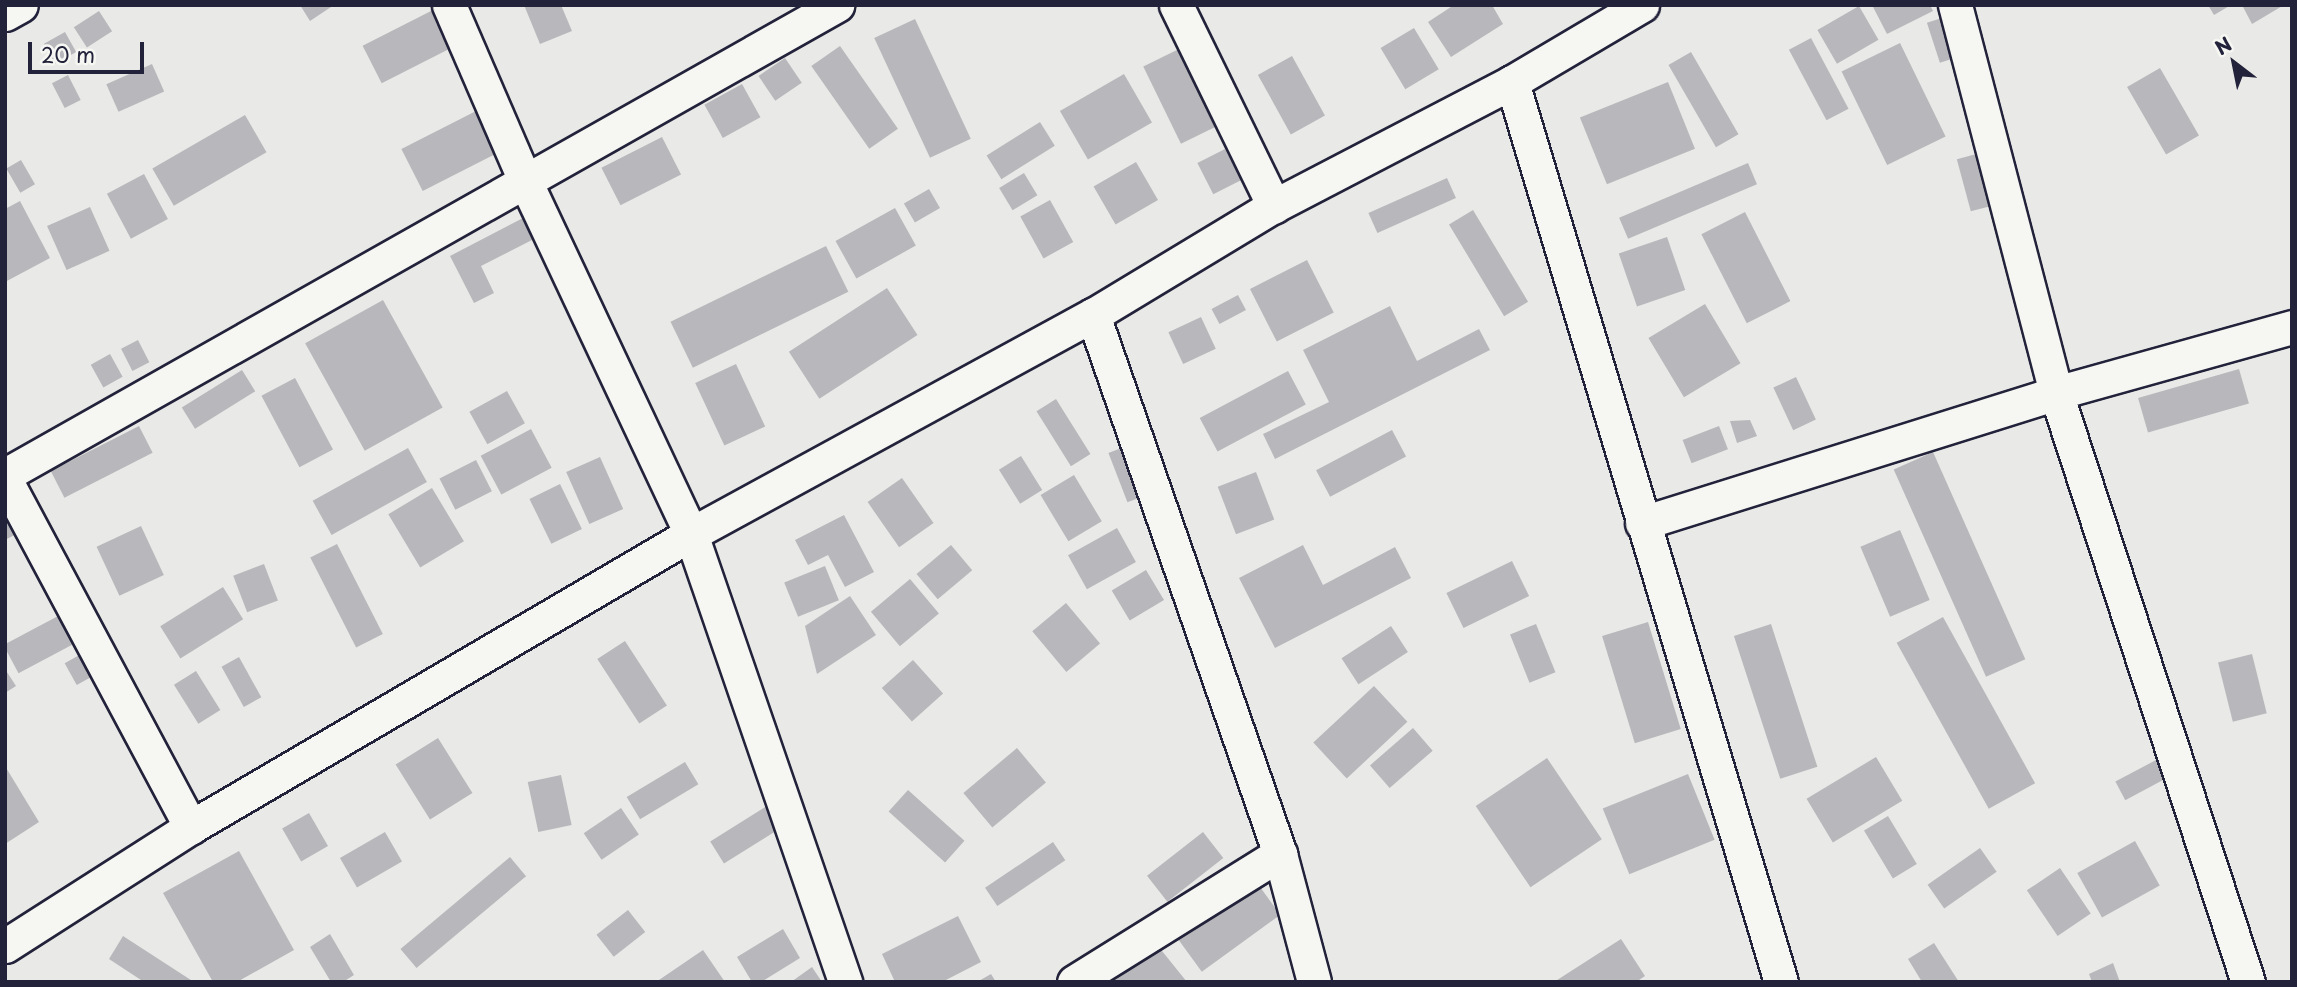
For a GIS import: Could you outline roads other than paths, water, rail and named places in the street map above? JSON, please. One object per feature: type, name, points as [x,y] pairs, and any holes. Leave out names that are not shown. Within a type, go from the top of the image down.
[{"type":"street","points":[[5,14],[21,5]]},
{"type":"street","points":[[449,5],[526,183],[691,534],[845,982]]},
{"type":"street","points":[[191,827],[5,477],[836,5]]},
{"type":"street","points":[[1176,5],[1274,206]]},
{"type":"street","points":[[5,946],[191,827],[691,534],[1093,315],[1274,206],[1512,82],[1642,5]]},
{"type":"street","points":[[1955,5],[2056,393],[2248,982]]},
{"type":"street","points":[[1512,82],[1781,982]]},
{"type":"street","points":[[1093,315],[1280,854],[1314,982]]},
{"type":"street","points":[[1642,523],[2056,393],[2292,327]]},
{"type":"street","points":[[1074,982],[1280,854]]}]
